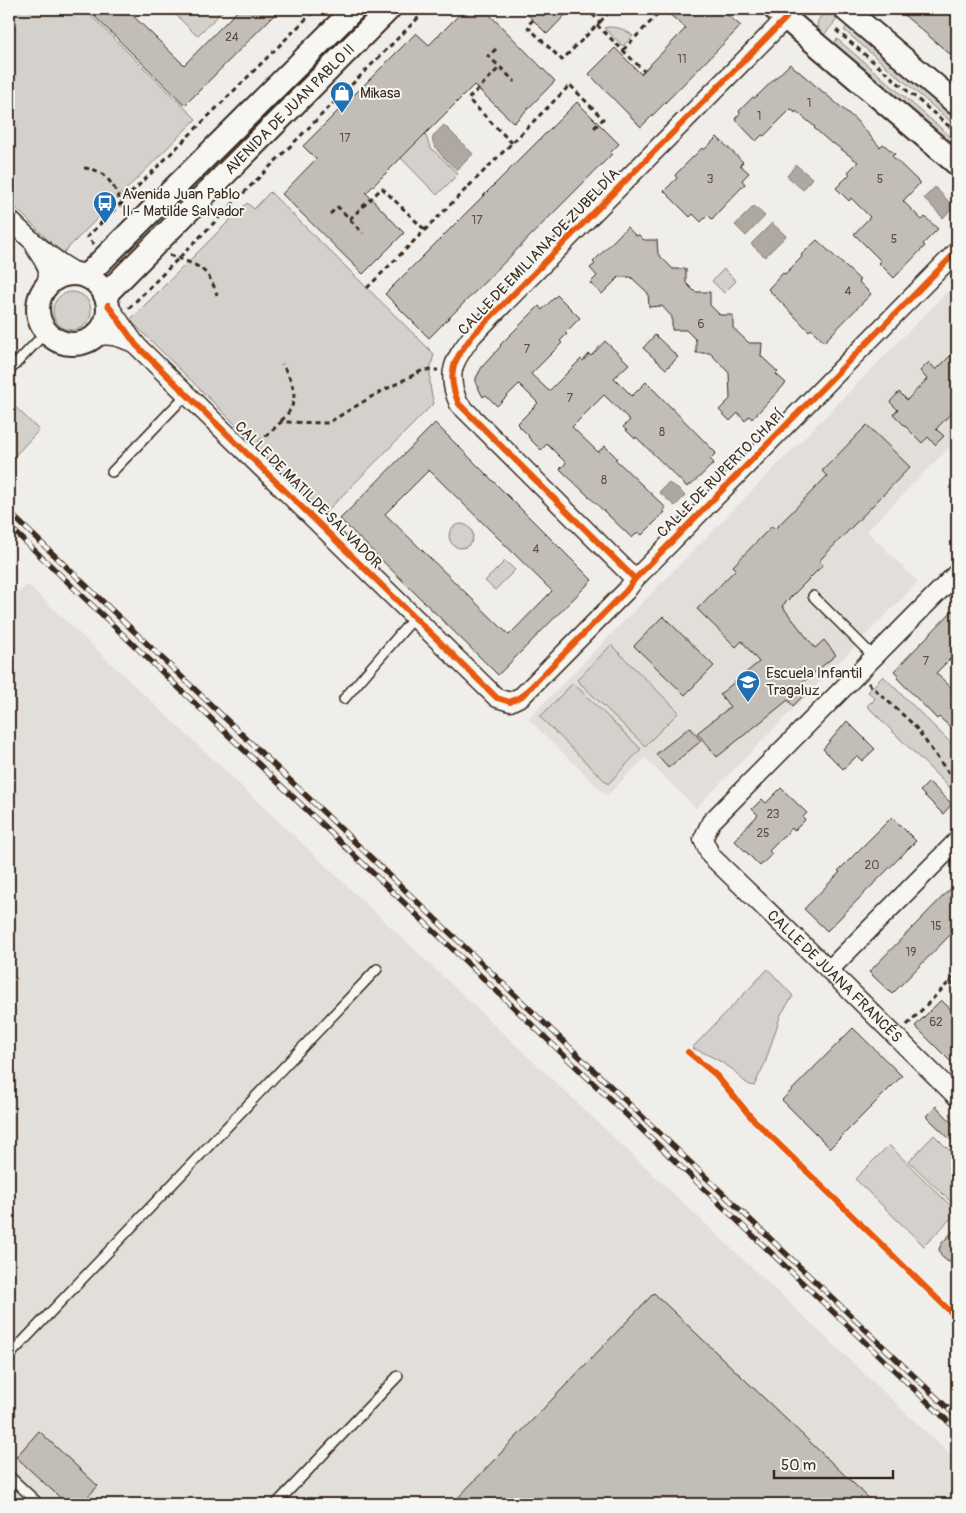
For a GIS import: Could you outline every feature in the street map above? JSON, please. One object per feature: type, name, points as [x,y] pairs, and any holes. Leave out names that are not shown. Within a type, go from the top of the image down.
[{"type":"street","name":"AVENIDA DE JUAN PABLO II","points":[[82,275],[132,230],[354,9]]},
{"type":"street","name":"AVENIDA DE JUAN PABLO II","points":[[110,306],[150,249],[389,9]]},
{"type":"street","points":[[845,9],[957,104]]},
{"type":"street","points":[[784,14],[957,164]]},
{"type":"street","name":"CALLE DE EMILIANA DE ZUBELDÍA","points":[[441,370],[458,355],[473,336],[784,14]]},
{"type":"street","points":[[9,219],[28,238],[66,268],[97,283],[110,306],[105,323],[93,337],[84,342],[65,343],[46,332],[38,313],[39,302],[49,276],[47,266],[28,238]]},
{"type":"street","name":"CALLE DE RUPERTO CHAPÍ","points":[[496,698],[510,702],[522,696],[957,251]]},
{"type":"street","points":[[43,291],[58,277],[68,274],[82,275]]},
{"type":"street","name":"CALLE DE MATILDE SALVADOR","points":[[110,306],[136,344],[496,698]]},
{"type":"street","name":"CALLE DE MATILDE SALVADOR","points":[[93,337],[107,334],[136,344]]},
{"type":"street","points":[[441,370],[458,404],[635,579]]},
{"type":"street","points":[[858,673],[957,573]]},
{"type":"street","name":"CALLE DE JUANA FRANCÉS","points":[[858,673],[710,822],[703,839],[711,856],[957,1097]]},
{"type":"street","points":[[829,970],[957,841]]},
{"type":"lane","points":[[9,371],[46,332]]},
{"type":"lane","points":[[112,472],[187,394]]},
{"type":"lane","points":[[813,596],[874,657]]},
{"type":"lane","points":[[344,699],[414,618]]},
{"type":"lane","points":[[9,1356],[377,970]]},
{"type":"lane","points":[[276,1504],[398,1376]]},
{"type":"lane","points":[[9,1476],[39,1504]]},
{"type":"path","points":[[87,237],[316,9]]},
{"type":"path","points":[[110,306],[427,9]]},
{"type":"path","points":[[587,9],[622,50],[644,71]]},
{"type":"path","points":[[533,20],[528,26],[562,60],[612,9]]},
{"type":"path","points":[[622,50],[663,9]]},
{"type":"path","points":[[836,30],[957,133]]},
{"type":"path","points":[[496,49],[488,56],[514,82]]},
{"type":"path","points":[[500,67],[468,99],[512,143]]},
{"type":"path","points":[[367,288],[570,85],[603,119],[594,128]]},
{"type":"path","points":[[84,168],[94,169],[108,180],[116,190],[132,230]]},
{"type":"path","points":[[350,219],[382,188],[425,230]]},
{"type":"path","points":[[330,214],[338,207],[363,233]]},
{"type":"path","points":[[150,249],[198,266],[208,274],[217,295]]},
{"type":"path","points":[[248,454],[291,412],[295,399],[282,364]]},
{"type":"path","points":[[281,422],[328,423],[371,397],[423,370],[441,370]]},
{"type":"path","points":[[858,673],[914,724],[957,786]]},
{"type":"path","points":[[896,1036],[957,974]]},
{"type":"path","points":[[950,981],[957,988]]},
{"type":"shaded area","points":[[9,9],[84,9],[196,119],[62,254],[9,201]]},
{"type":"shaded area","points":[[182,9],[219,9],[222,12],[197,36],[176,15]]},
{"type":"shaded area","points":[[828,12],[834,12],[840,16],[822,37],[817,26],[819,19]]},
{"type":"shaded area","points":[[850,24],[957,116],[957,127],[844,30]]},
{"type":"shaded area","points":[[604,28],[621,29],[633,36],[623,46]]},
{"type":"shaded area","points":[[837,39],[957,142],[957,153],[832,46]]},
{"type":"shaded area","points":[[444,125],[473,154],[457,170],[441,155],[434,145],[434,135]]},
{"type":"shaded area","points":[[425,134],[430,147],[458,174],[437,195],[401,158]]},
{"type":"shaded area","points":[[796,165],[812,178],[803,190],[787,176]]},
{"type":"shaded area","points":[[935,187],[954,207],[943,218],[924,198]]},
{"type":"shaded area","points":[[270,192],[434,354],[430,378],[434,403],[325,513],[130,320],[247,203],[254,209]]},
{"type":"shaded area","points":[[754,206],[765,216],[746,236],[735,225]]},
{"type":"shaded area","points":[[772,223],[786,236],[765,257],[751,244]]},
{"type":"shaded area","points":[[724,269],[736,281],[724,293],[712,281]]},
{"type":"shaded area","points":[[957,282],[957,439],[867,531],[918,582],[696,808],[645,758],[607,796],[528,719]]},
{"type":"shaded area","points":[[72,292],[85,298],[91,311],[85,324],[72,330],[59,324],[53,311],[59,298]]},
{"type":"shaded area","points":[[9,401],[39,430],[9,462]]},
{"type":"shaded area","points":[[668,483],[678,488],[685,496],[675,506],[659,492]]},
{"type":"shaded area","points":[[461,524],[469,528],[473,536],[469,544],[461,548],[453,544],[449,536],[453,528]]},
{"type":"shaded area","points":[[505,561],[515,570],[495,590],[485,581]]},
{"type":"shaded area","points":[[28,585],[957,1461],[957,1504],[9,1504],[9,599]]},
{"type":"shaded area","points":[[611,645],[679,712],[645,746],[577,680]]},
{"type":"shaded area","points":[[883,676],[957,749],[957,795],[867,706],[875,698],[868,692]]},
{"type":"shaded area","points":[[573,683],[641,749],[608,784],[540,717]]},
{"type":"shaded area","points":[[768,969],[793,996],[781,1014],[765,1063],[754,1086],[745,1082],[723,1063],[692,1048]]},
{"type":"shaded area","points":[[934,1135],[957,1158],[957,1208],[909,1161]]},
{"type":"shaded area","points":[[889,1145],[957,1212],[924,1246],[855,1179]]},
{"type":"building","points":[[87,9],[126,9],[184,65],[239,9],[280,9],[185,105]]},
{"type":"building","points":[[465,9],[484,9],[555,81],[514,123],[474,85],[366,193],[404,233],[363,274],[282,194],[316,159],[303,146],[416,33],[429,45]]},
{"type":"building","points":[[522,9],[571,9],[547,34]]},
{"type":"building","points":[[663,9],[720,9],[741,26],[641,127],[589,74],[615,48],[641,74],[686,28]]},
{"type":"building","points":[[897,9],[948,9],[957,16],[957,60]]},
{"type":"building","points":[[790,64],[855,119],[880,147],[883,144],[895,154],[892,156],[920,183],[903,201],[922,220],[925,217],[938,229],[923,244],[925,246],[894,278],[879,263],[881,261],[854,234],[870,217],[851,198],[849,201],[836,188],[850,174],[848,172],[858,162],[832,144],[815,127],[791,109],[764,136],[762,135],[756,141],[735,119],[740,113],[739,111],[753,97],[755,98]]},
{"type":"building","points":[[577,102],[619,144],[610,153],[612,154],[429,338],[385,294]]},
{"type":"building","points":[[717,137],[743,162],[740,165],[749,173],[742,180],[745,184],[712,219],[708,215],[701,222],[693,214],[690,217],[664,191],[677,178],[675,175],[702,148],[704,150]]},
{"type":"building","points":[[627,227],[636,236],[639,235],[644,240],[657,240],[658,254],[673,269],[686,269],[686,283],[695,292],[710,292],[710,305],[720,315],[733,315],[733,328],[749,343],[762,343],[761,356],[778,372],[776,374],[786,383],[752,419],[749,416],[745,421],[738,413],[730,421],[719,410],[730,399],[729,373],[710,353],[696,353],[696,340],[686,330],[672,330],[672,317],[662,306],[649,307],[648,293],[631,277],[619,277],[602,294],[590,283],[597,276],[590,268],[595,264],[593,262]]},
{"type":"building","points":[[817,240],[860,280],[858,281],[871,294],[824,342],[811,329],[809,331],[768,289]]},
{"type":"building","points":[[557,295],[580,318],[565,333],[567,334],[560,341],[562,343],[531,374],[549,391],[581,359],[583,361],[589,354],[591,356],[605,341],[629,364],[614,378],[632,396],[646,382],[716,453],[710,459],[714,463],[687,487],[636,437],[635,439],[623,427],[630,420],[604,395],[572,427],[598,452],[605,446],[617,458],[615,459],[666,508],[663,511],[665,512],[642,535],[638,532],[632,538],[560,469],[566,463],[547,444],[541,450],[517,424],[538,403],[519,384],[497,406],[486,395],[483,397],[476,384],[476,378],[482,367],[500,345],[539,306],[542,310]]},
{"type":"building","points":[[655,335],[678,357],[666,369],[643,348]]},
{"type":"building","points":[[957,349],[957,407],[936,429],[944,436],[935,445],[928,437],[922,443],[893,414],[898,410],[890,402],[899,392],[907,400],[927,379],[920,371],[929,362],[936,370]]},
{"type":"building","points":[[435,423],[592,580],[498,675],[340,519]],"holes":[[[429,470],[552,591],[509,635],[385,514]]]},
{"type":"building","points":[[867,425],[910,467],[819,561],[823,565],[782,606],[815,648],[824,640],[836,655],[798,686],[805,694],[793,706],[788,700],[717,757],[697,733],[730,707],[720,694],[759,662],[742,641],[736,647],[697,609],[736,569],[733,566],[772,526],[775,529],[827,476],[822,471]]},
{"type":"building","points":[[957,606],[957,652],[936,673],[957,693],[957,733],[939,717],[937,719],[897,678],[899,676],[894,671]]},
{"type":"building","points":[[663,616],[714,666],[685,695],[634,646]]},
{"type":"building","points":[[847,721],[875,749],[862,761],[857,756],[843,769],[823,749]]},
{"type":"building","points":[[690,727],[701,741],[668,768],[656,754]]},
{"type":"building","points":[[929,782],[952,804],[943,814],[920,791]]},
{"type":"building","points":[[781,788],[807,813],[803,817],[805,820],[794,831],[792,828],[769,851],[772,854],[760,866],[734,840],[758,815],[752,809],[762,799],[766,803]]},
{"type":"building","points":[[892,817],[916,841],[827,931],[804,909],[840,872],[838,871]]},
{"type":"building","points":[[957,882],[957,928],[892,994],[869,972]]},
{"type":"building","points":[[941,1000],[957,1015],[957,1068],[915,1026]]},
{"type":"building","points":[[853,1028],[902,1076],[830,1148],[782,1100]]},
{"type":"building","points":[[936,1106],[957,1128],[957,1146],[926,1116]]},
{"type":"building","points":[[957,1227],[957,1265],[941,1256],[939,1249]]},
{"type":"building","points":[[654,1293],[875,1504],[452,1504]]},
{"type":"building","points":[[39,1431],[98,1486],[81,1504],[67,1504],[16,1457]]},
{"type":"railway","points":[[9,512],[957,1417]]},
{"type":"railway","points":[[9,526],[957,1430]]},
{"type":"cycle path","points":[[635,579],[459,404],[453,384],[452,375],[454,367],[461,352],[473,335],[786,18]]},
{"type":"cycle path","points":[[108,305],[136,345],[497,698],[510,702],[522,696],[957,251]]},
{"type":"cycle path","points":[[688,1052],[716,1075],[751,1117],[957,1318]]},
{"type":"place","name":"Mikasa","points":[[342,114]]},
{"type":"place","name":"Avenida Juan Pablo II - Matilde Salvador","points":[[105,224]]},
{"type":"place","name":"Escuela Infantil Tragaluz","points":[[748,703]]}]
